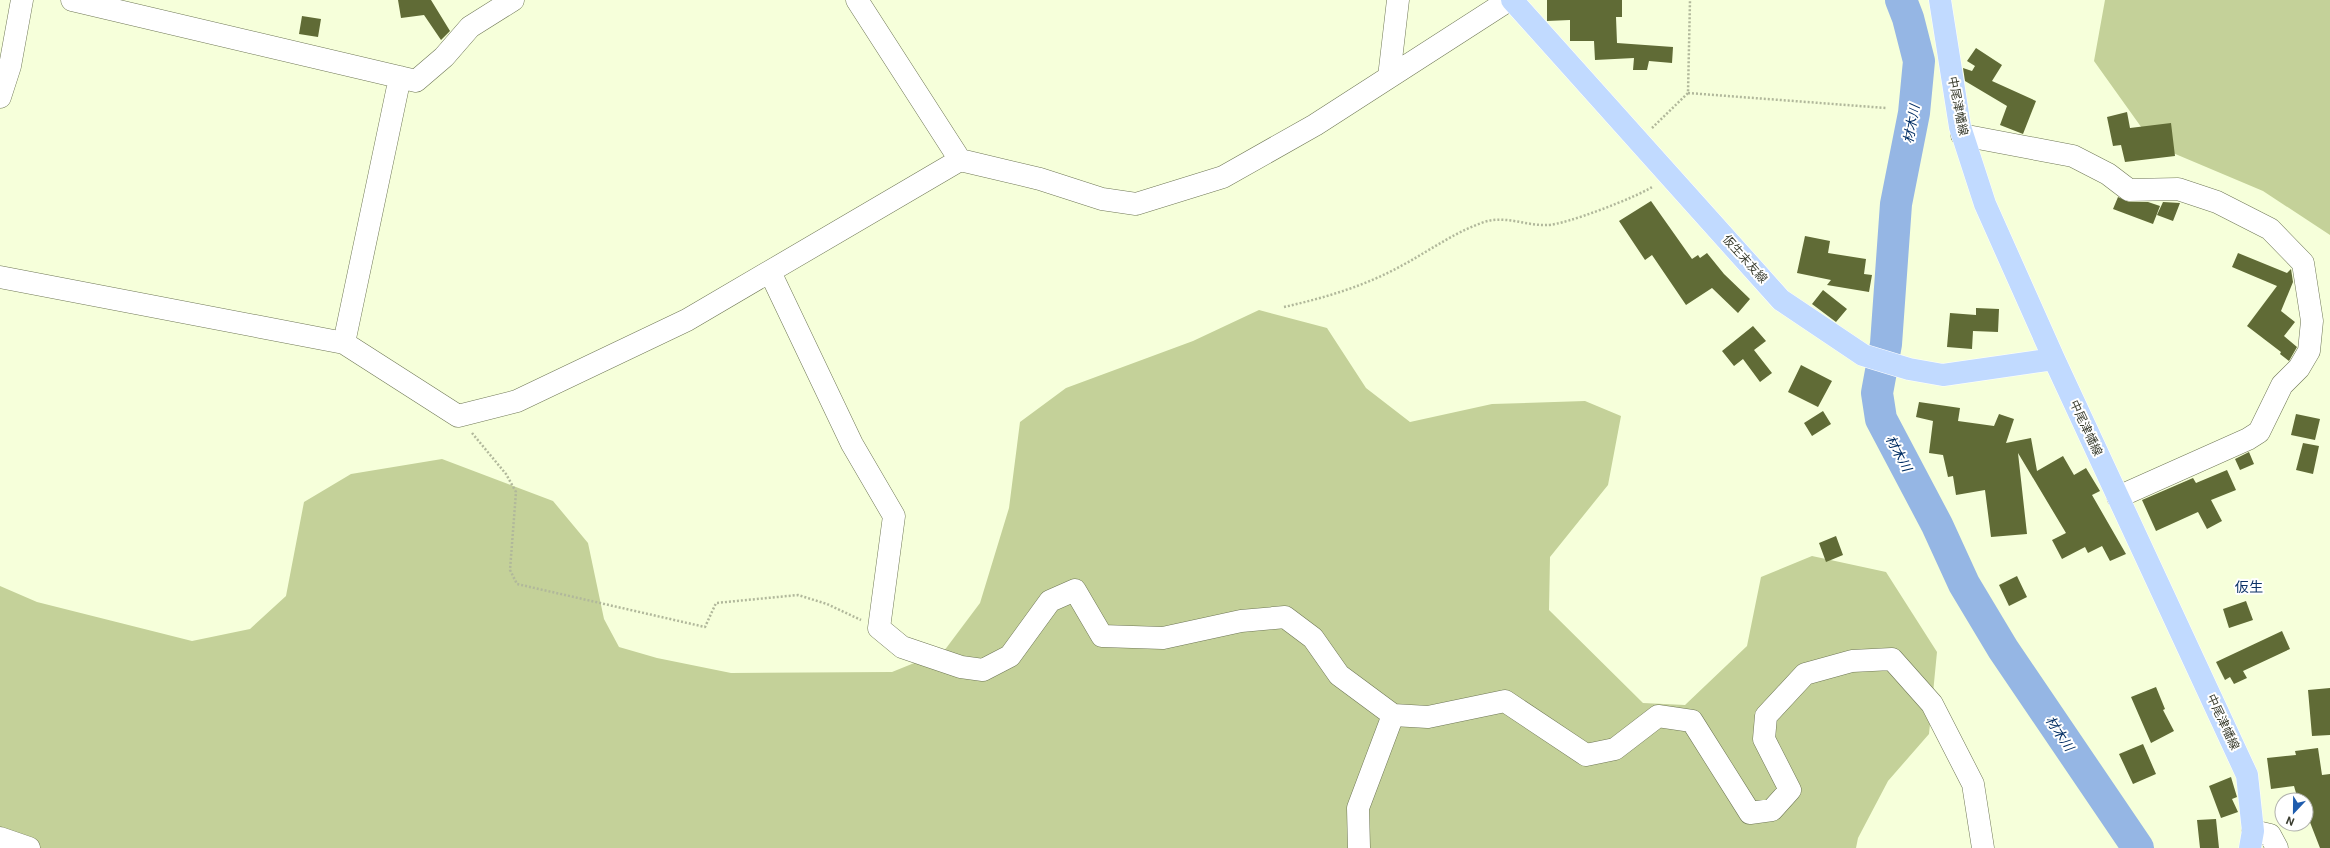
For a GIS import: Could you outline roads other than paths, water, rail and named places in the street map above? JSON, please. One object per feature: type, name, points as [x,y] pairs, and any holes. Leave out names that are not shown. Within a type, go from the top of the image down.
[{"type":"main road","name":"仮生末友線","points":[[1510,0],[1782,300],[1863,355],[1909,369],[1943,375],[2054,359]]},
{"type":"main road","name":"中尾津幡線","points":[[1940,0],[1962,135],[1985,204],[2054,359],[2247,775],[2251,839]]},
{"type":"street","points":[[0,97],[10,66],[22,0]]},
{"type":"street","points":[[72,0],[416,81],[444,57],[470,27],[513,0]]},
{"type":"street","points":[[857,0],[960,160],[1040,179],[1102,199],[1136,204],[1223,177],[1315,125],[1510,0]]},
{"type":"street","points":[[1389,77],[1398,0]]},
{"type":"street","points":[[344,343],[400,77]]},
{"type":"street","points":[[1962,135],[2073,156],[2108,174],[2129,190],[2178,189],[2217,202],[2270,229],[2303,263],[2312,321],[2309,351],[2299,368],[2282,385],[2259,432],[2248,439],[2118,497]]},
{"type":"street","points":[[0,277],[344,343],[458,416],[517,401],[687,320],[960,160]]},
{"type":"street","points":[[770,272],[852,444],[894,516],[879,628],[902,647],[961,667],[983,670],[1010,656],[1050,601],[1075,590],[1102,636],[1163,638],[1242,621],[1284,617],[1313,638],[1339,675],[1393,715],[1428,717],[1505,700],[1586,755],[1615,749],[1658,716],[1692,721],[1750,813],[1772,810],[1790,790],[1764,739],[1766,716],[1775,705],[1805,674],[1852,661],[1892,659],[1932,704],[1973,784],[1983,848]]},
{"type":"street","points":[[1359,848],[1358,808],[1393,715]]},
{"type":"street","points":[[2251,839],[2270,835],[2277,848]]},
{"type":"street","points":[[0,838],[30,848]]},
{"type":"waterway","name":"材木川","points":[[1901,0],[1908,18],[1919,61],[1914,113],[1896,204],[1886,344],[1877,393],[1881,419],[1937,525],[1964,584],[2003,649],[2138,848]]},
{"type":"district","name":"仮生","points":[[2249,587]]}]
